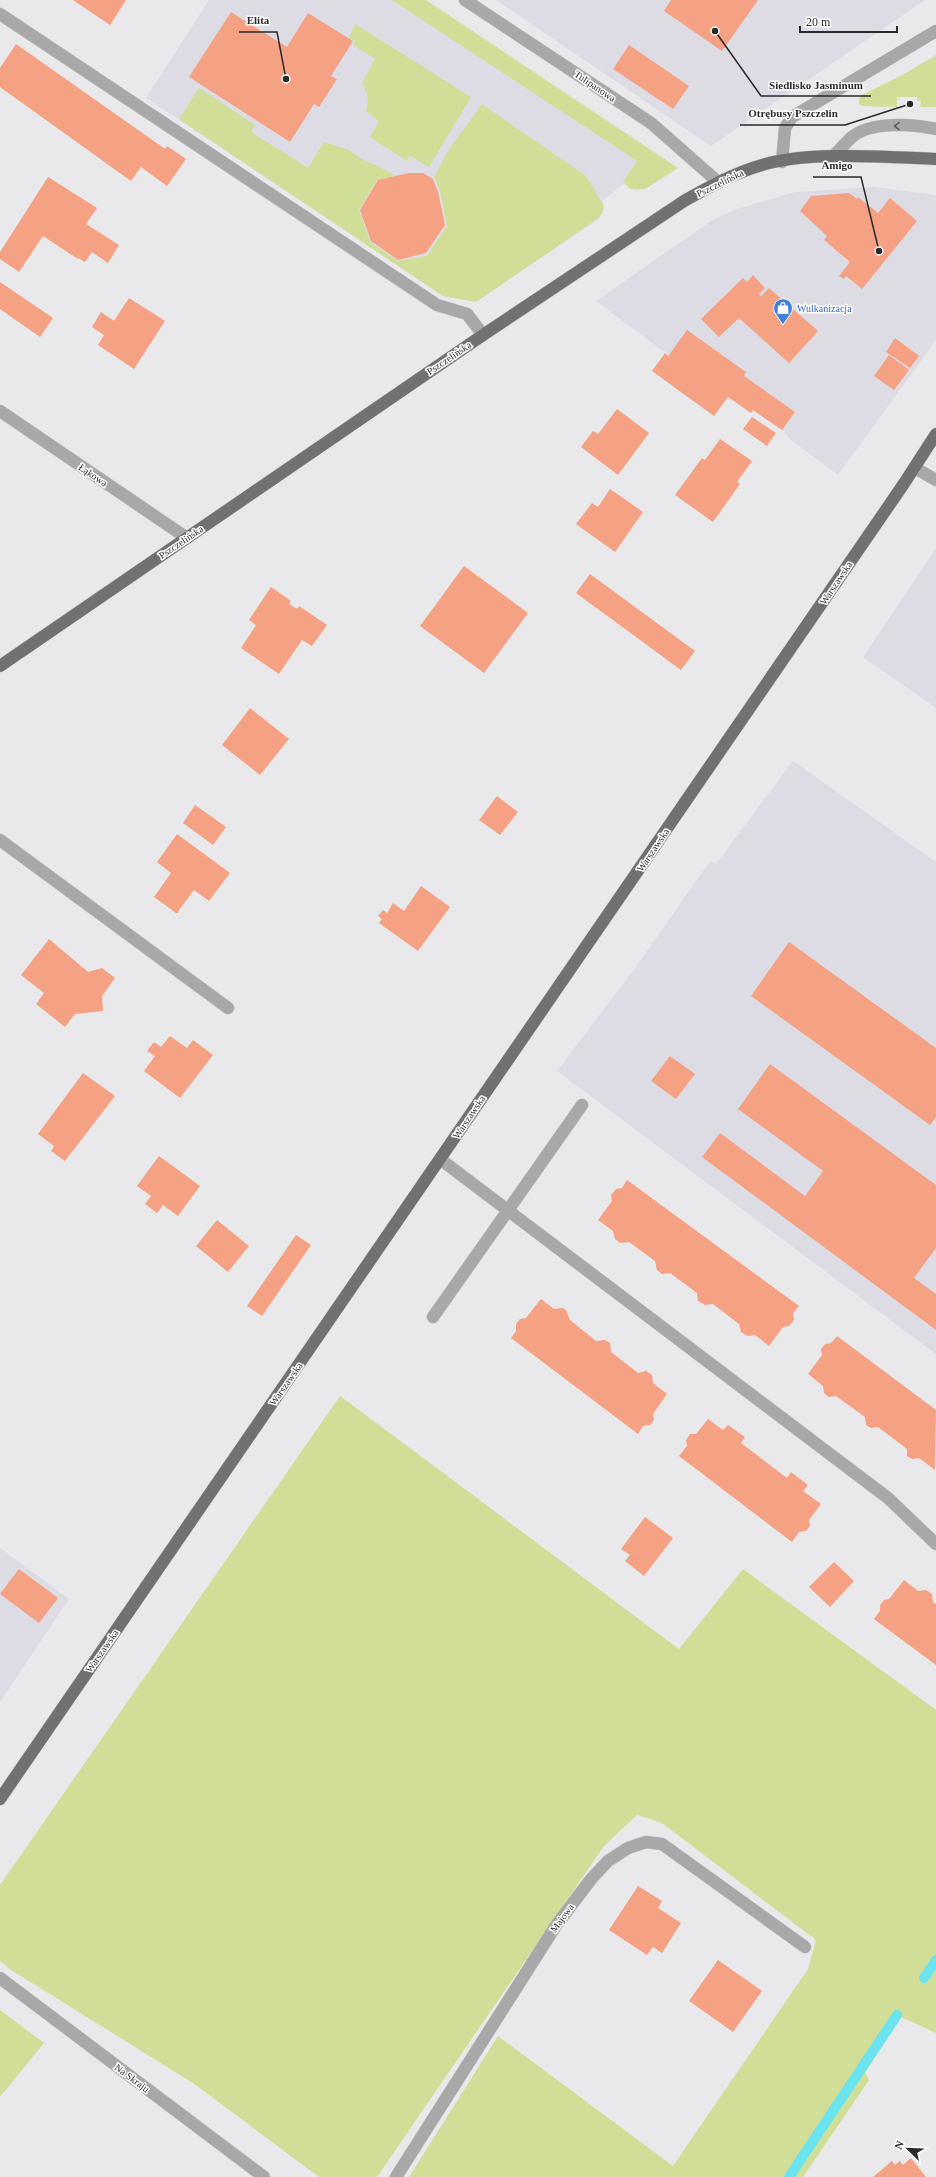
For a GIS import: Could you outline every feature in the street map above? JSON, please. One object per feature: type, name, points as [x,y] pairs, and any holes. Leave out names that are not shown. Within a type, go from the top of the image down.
[{"type":"main road","name":"Pszczelińska","points":[[0,666],[483,335],[684,201],[718,182],[757,167],[782,162],[832,157],[936,158]]},
{"type":"main road","name":"Warszawska","points":[[0,1799],[915,468],[936,434]]},
{"type":"street","name":"Tulipanowa","points":[[465,0],[651,123],[718,182]]},
{"type":"street","points":[[0,14],[437,305],[467,314],[483,335]]},
{"type":"street","points":[[782,162],[785,128],[792,117],[936,31]]},
{"type":"street","points":[[832,157],[852,136],[877,126],[927,127],[936,129]]},
{"type":"street","name":"Łąkowa","points":[[0,411],[187,538]]},
{"type":"street","points":[[915,468],[936,480]]},
{"type":"street","points":[[0,840],[228,1008]]},
{"type":"street","points":[[433,1317],[582,1105]]},
{"type":"street","points":[[440,1159],[888,1498],[936,1544]]},
{"type":"street","name":"Majowa","points":[[396,2177],[557,1924],[592,1878],[608,1861],[628,1848],[646,1842],[662,1844],[805,1947]]},
{"type":"street","name":"Na Skraju","points":[[0,1978],[264,2177]]},
{"type":"shaded area","points":[[209,0],[426,0],[678,168],[645,189],[635,191],[625,183],[602,201],[603,210],[600,218],[476,302],[443,296],[146,98]]},
{"type":"shaded area","points":[[496,0],[925,0],[711,146]]},
{"type":"shaded area","points":[[874,187],[936,195],[936,340],[838,475],[790,439],[782,430],[753,410],[751,413],[729,397],[727,399],[596,301],[711,221],[737,209],[795,192]]},
{"type":"shaded area","points":[[936,548],[936,708],[863,657]]},
{"type":"shaded area","points":[[793,761],[936,862],[936,1354],[557,1071],[638,964],[710,861],[716,864]]},
{"type":"shaded area","points":[[0,1548],[69,1599],[0,1702]]},
{"type":"green space","points":[[392,0],[426,0],[678,168],[645,189],[631,189],[623,182],[637,161]]},
{"type":"green space","points":[[355,24],[471,97],[429,167],[410,156],[407,161],[370,137],[379,121],[366,111],[366,90],[362,83],[375,59],[353,45],[355,41],[349,38]]},
{"type":"green space","points":[[936,55],[936,107],[920,107],[921,101],[917,101],[917,97],[897,97],[897,107],[862,106],[859,104],[860,96],[906,73]]},
{"type":"green space","points":[[199,88],[255,125],[251,132],[308,168],[324,142],[349,150],[361,159],[396,176],[377,180],[359,210],[370,242],[398,261],[427,256],[447,226],[440,191],[434,177],[449,149],[482,104],[586,176],[604,206],[602,214],[597,219],[476,302],[443,296],[179,119]]},
{"type":"green space","points":[[340,1396],[679,1649],[743,1569],[936,1710],[936,2033],[901,2017],[865,2073],[869,2080],[803,2177],[409,2177],[498,2036],[673,2166],[808,1969],[816,1940],[662,1823],[637,1815],[604,1846],[377,2177],[319,2177],[193,2083],[11,1970],[0,1961],[0,1885]]},
{"type":"green space","points":[[0,2010],[44,2043],[0,2097]]},
{"type":"building","points":[[73,0],[126,0],[110,25]]},
{"type":"building","points":[[671,0],[758,0],[722,51],[664,11]]},
{"type":"building","points":[[231,12],[287,47],[308,13],[353,41],[331,76],[337,79],[319,107],[314,104],[290,142],[189,77]]},
{"type":"building","points":[[16,44],[165,149],[167,146],[186,159],[167,186],[141,167],[131,181],[0,87],[0,68]]},
{"type":"building","points":[[629,45],[689,86],[673,109],[613,69]]},
{"type":"building","points":[[409,173],[423,173],[433,179],[438,192],[445,225],[426,253],[398,260],[371,241],[360,210],[378,180]]},
{"type":"building","points":[[48,177],[97,208],[86,224],[119,245],[108,263],[92,252],[85,262],[43,236],[19,272],[0,259],[0,252]]},
{"type":"building","points":[[849,193],[857,199],[858,197],[878,213],[890,198],[917,221],[862,289],[846,276],[844,279],[839,276],[850,262],[824,240],[827,236],[800,211],[811,196]]},
{"type":"building","points":[[753,275],[765,288],[759,294],[761,296],[769,288],[818,331],[789,363],[739,318],[719,337],[701,319],[743,278],[747,282]]},
{"type":"building","points":[[0,282],[53,318],[40,337],[0,309]]},
{"type":"building","points":[[129,298],[165,321],[134,369],[98,345],[104,335],[92,327],[101,312],[114,321]]},
{"type":"building","points":[[687,330],[746,372],[744,376],[795,412],[782,430],[753,410],[751,413],[728,397],[714,416],[652,371],[665,353],[668,356],[669,355]]},
{"type":"building","points":[[895,338],[919,356],[910,368],[886,352]]},
{"type":"building","points":[[889,355],[909,370],[894,390],[874,376]]},
{"type":"building","points":[[617,409],[649,433],[618,475],[581,447],[593,431],[598,434]]},
{"type":"building","points":[[752,417],[776,433],[767,446],[743,429]]},
{"type":"building","points":[[720,439],[752,461],[737,482],[740,484],[713,522],[675,495],[702,458],[705,460]]},
{"type":"building","points":[[610,489],[643,512],[615,552],[576,524],[592,503],[598,507]]},
{"type":"building","points":[[464,566],[528,613],[484,673],[420,626]]},
{"type":"building","points":[[590,574],[695,651],[681,670],[576,593]]},
{"type":"building","points":[[271,587],[291,601],[289,604],[297,609],[299,606],[327,625],[312,646],[302,640],[279,674],[241,648],[256,625],[249,620]]},
{"type":"building","points":[[250,708],[289,739],[260,775],[222,745]]},
{"type":"building","points":[[497,796],[518,812],[500,835],[479,820]]},
{"type":"building","points":[[195,805],[226,827],[213,845],[183,823]]},
{"type":"building","points":[[177,834],[230,873],[209,901],[194,890],[178,913],[176,913],[154,897],[171,873],[157,862]]},
{"type":"building","points":[[421,886],[450,907],[418,951],[379,923],[382,919],[378,916],[383,910],[387,913],[393,903],[404,911]]},
{"type":"building","points":[[49,939],[88,972],[102,968],[115,978],[102,996],[103,1011],[75,1014],[65,1027],[36,1004],[44,993],[21,975]]},
{"type":"building","points":[[789,942],[936,1048],[936,1117],[930,1125],[751,996]]},
{"type":"building","points":[[170,1036],[187,1048],[193,1040],[213,1055],[180,1098],[144,1071],[155,1056],[147,1051],[154,1042],[161,1047]]},
{"type":"building","points":[[670,1056],[695,1074],[676,1099],[651,1081]]},
{"type":"building","points":[[770,1064],[936,1185],[936,1248],[914,1278],[936,1294],[936,1330],[702,1157],[720,1133],[805,1196],[823,1171],[738,1109]]},
{"type":"building","points":[[83,1073],[115,1096],[65,1161],[51,1151],[54,1146],[38,1134]]},
{"type":"building","points":[[159,1156],[200,1186],[178,1216],[163,1205],[157,1213],[145,1204],[151,1196],[137,1186]]},
{"type":"building","points":[[627,1180],[799,1306],[793,1313],[794,1320],[789,1326],[783,1327],[769,1346],[755,1335],[747,1336],[741,1332],[739,1324],[713,1304],[705,1305],[698,1301],[697,1293],[670,1273],[662,1274],[657,1270],[655,1261],[629,1242],[620,1243],[615,1239],[613,1231],[598,1220],[612,1201],[611,1195],[616,1189],[622,1188]]},
{"type":"building","points":[[217,1220],[249,1246],[228,1272],[196,1246]]},
{"type":"building","points":[[296,1235],[311,1245],[262,1316],[247,1306]]},
{"type":"building","points":[[541,1299],[554,1309],[563,1308],[566,1310],[570,1320],[596,1341],[605,1340],[610,1343],[611,1352],[638,1373],[646,1371],[652,1375],[653,1383],[667,1394],[653,1414],[654,1420],[650,1425],[643,1426],[638,1434],[511,1338],[516,1331],[516,1324],[520,1319],[526,1318]]},
{"type":"building","points":[[837,1336],[936,1410],[935,1470],[919,1458],[912,1459],[907,1456],[907,1449],[878,1427],[871,1428],[866,1425],[865,1417],[836,1396],[829,1397],[826,1395],[824,1393],[823,1386],[808,1374],[822,1355],[821,1349],[825,1344],[831,1343]]},
{"type":"building","points":[[708,1419],[723,1430],[728,1425],[745,1437],[741,1443],[787,1478],[791,1472],[808,1485],[803,1491],[821,1504],[809,1520],[810,1526],[806,1531],[799,1532],[792,1542],[679,1456],[687,1446],[686,1440],[690,1434],[696,1434]]},
{"type":"building","points":[[645,1517],[673,1538],[644,1576],[625,1561],[630,1555],[621,1549]]},
{"type":"building","points":[[834,1562],[854,1581],[830,1607],[809,1587]]},
{"type":"building","points":[[19,1569],[58,1598],[39,1623],[0,1594]]},
{"type":"building","points":[[904,1580],[918,1591],[926,1590],[932,1594],[933,1602],[936,1604],[936,1665],[874,1619],[880,1611],[880,1605],[884,1600],[889,1599]]},
{"type":"building","points":[[638,1886],[662,1901],[658,1908],[681,1923],[662,1953],[653,1947],[647,1955],[609,1930]]},
{"type":"building","points":[[718,1960],[762,1991],[733,2032],[689,2001]]},
{"type":"building","points":[[911,2158],[926,2177],[873,2177],[892,2161],[895,2165],[900,2161],[903,2165]]},
{"type":"waterway","points":[[924,1978],[936,1960]]},
{"type":"waterway","points":[[789,2177],[897,2015]]},
{"type":"place","name":"Siedlisko Jasminum","points":[[715,31]]},
{"type":"place","name":"Elita","points":[[286,79]]},
{"type":"place","name":"Otrębusy Pszczelin","points":[[910,104]]},
{"type":"place","name":"Amigo","points":[[879,251]]},
{"type":"place","name":"Wulkanizacja","points":[[783,325]]}]
